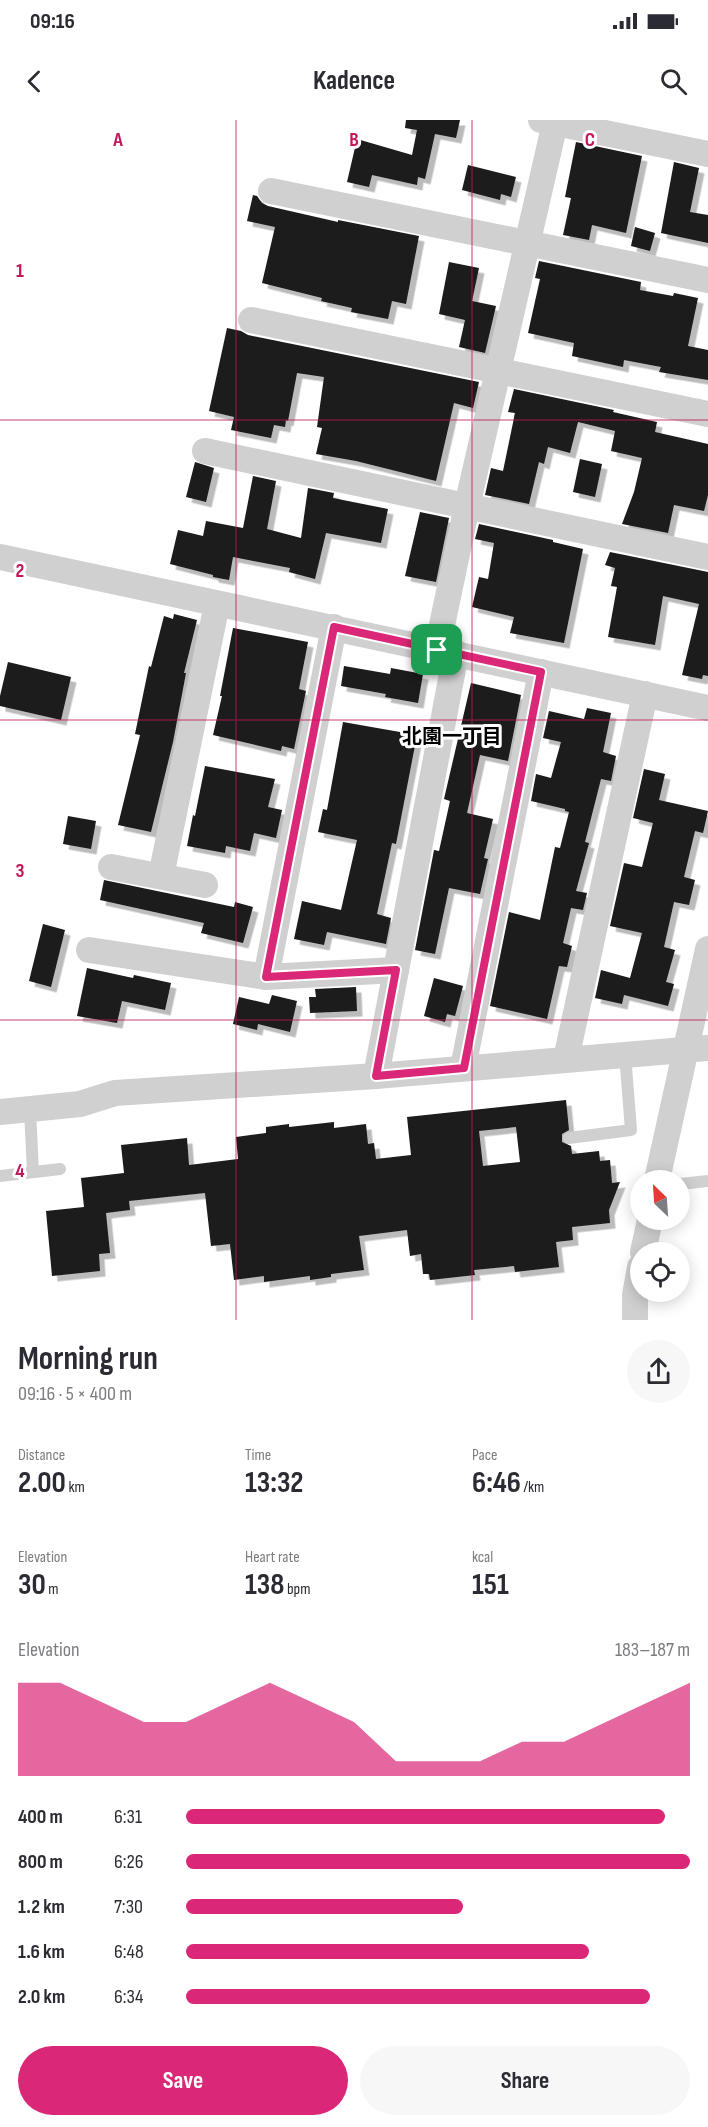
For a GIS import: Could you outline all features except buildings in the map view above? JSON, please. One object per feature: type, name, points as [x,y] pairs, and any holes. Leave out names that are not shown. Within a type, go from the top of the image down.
[{"type":"street","points":[[376,1076],[396,970],[467,506],[529,243],[548,121],[708,154]]},
{"type":"street","points":[[272,191],[708,280]]},
{"type":"street","points":[[251,320],[708,414]]},
{"type":"street","points":[[205,451],[708,556]]},
{"type":"street","points":[[0,556],[708,708]]},
{"type":"street","points":[[161,876],[217,604]]},
{"type":"street","points":[[266,977],[334,627]]},
{"type":"street","points":[[464,1068],[541,672]]},
{"type":"street","points":[[566,1059],[645,694]]},
{"type":"street","points":[[111,867],[205,885]]},
{"type":"street","points":[[660,1170],[697,1048],[708,949]]},
{"type":"street","points":[[89,950],[266,977],[396,970]]},
{"type":"street","points":[[0,1112],[80,1104],[115,1093],[376,1076],[697,1048]]},
{"type":"street","points":[[635,1302],[635,1320]]},
{"type":"lane","points":[[569,1138],[631,1130],[625,1054]]},
{"type":"lane","points":[[30,1110],[33,1172]]},
{"type":"lane","points":[[0,1176],[60,1169]]},
{"type":"lane","points":[[690,1183],[708,1181]]},
{"type":"district","name":"北園一丁目","points":[[452,737]]},
{"type":"route","points":[[334,627],[437,650],[541,672],[464,1068],[376,1076],[396,970],[266,977],[334,627]]}]
